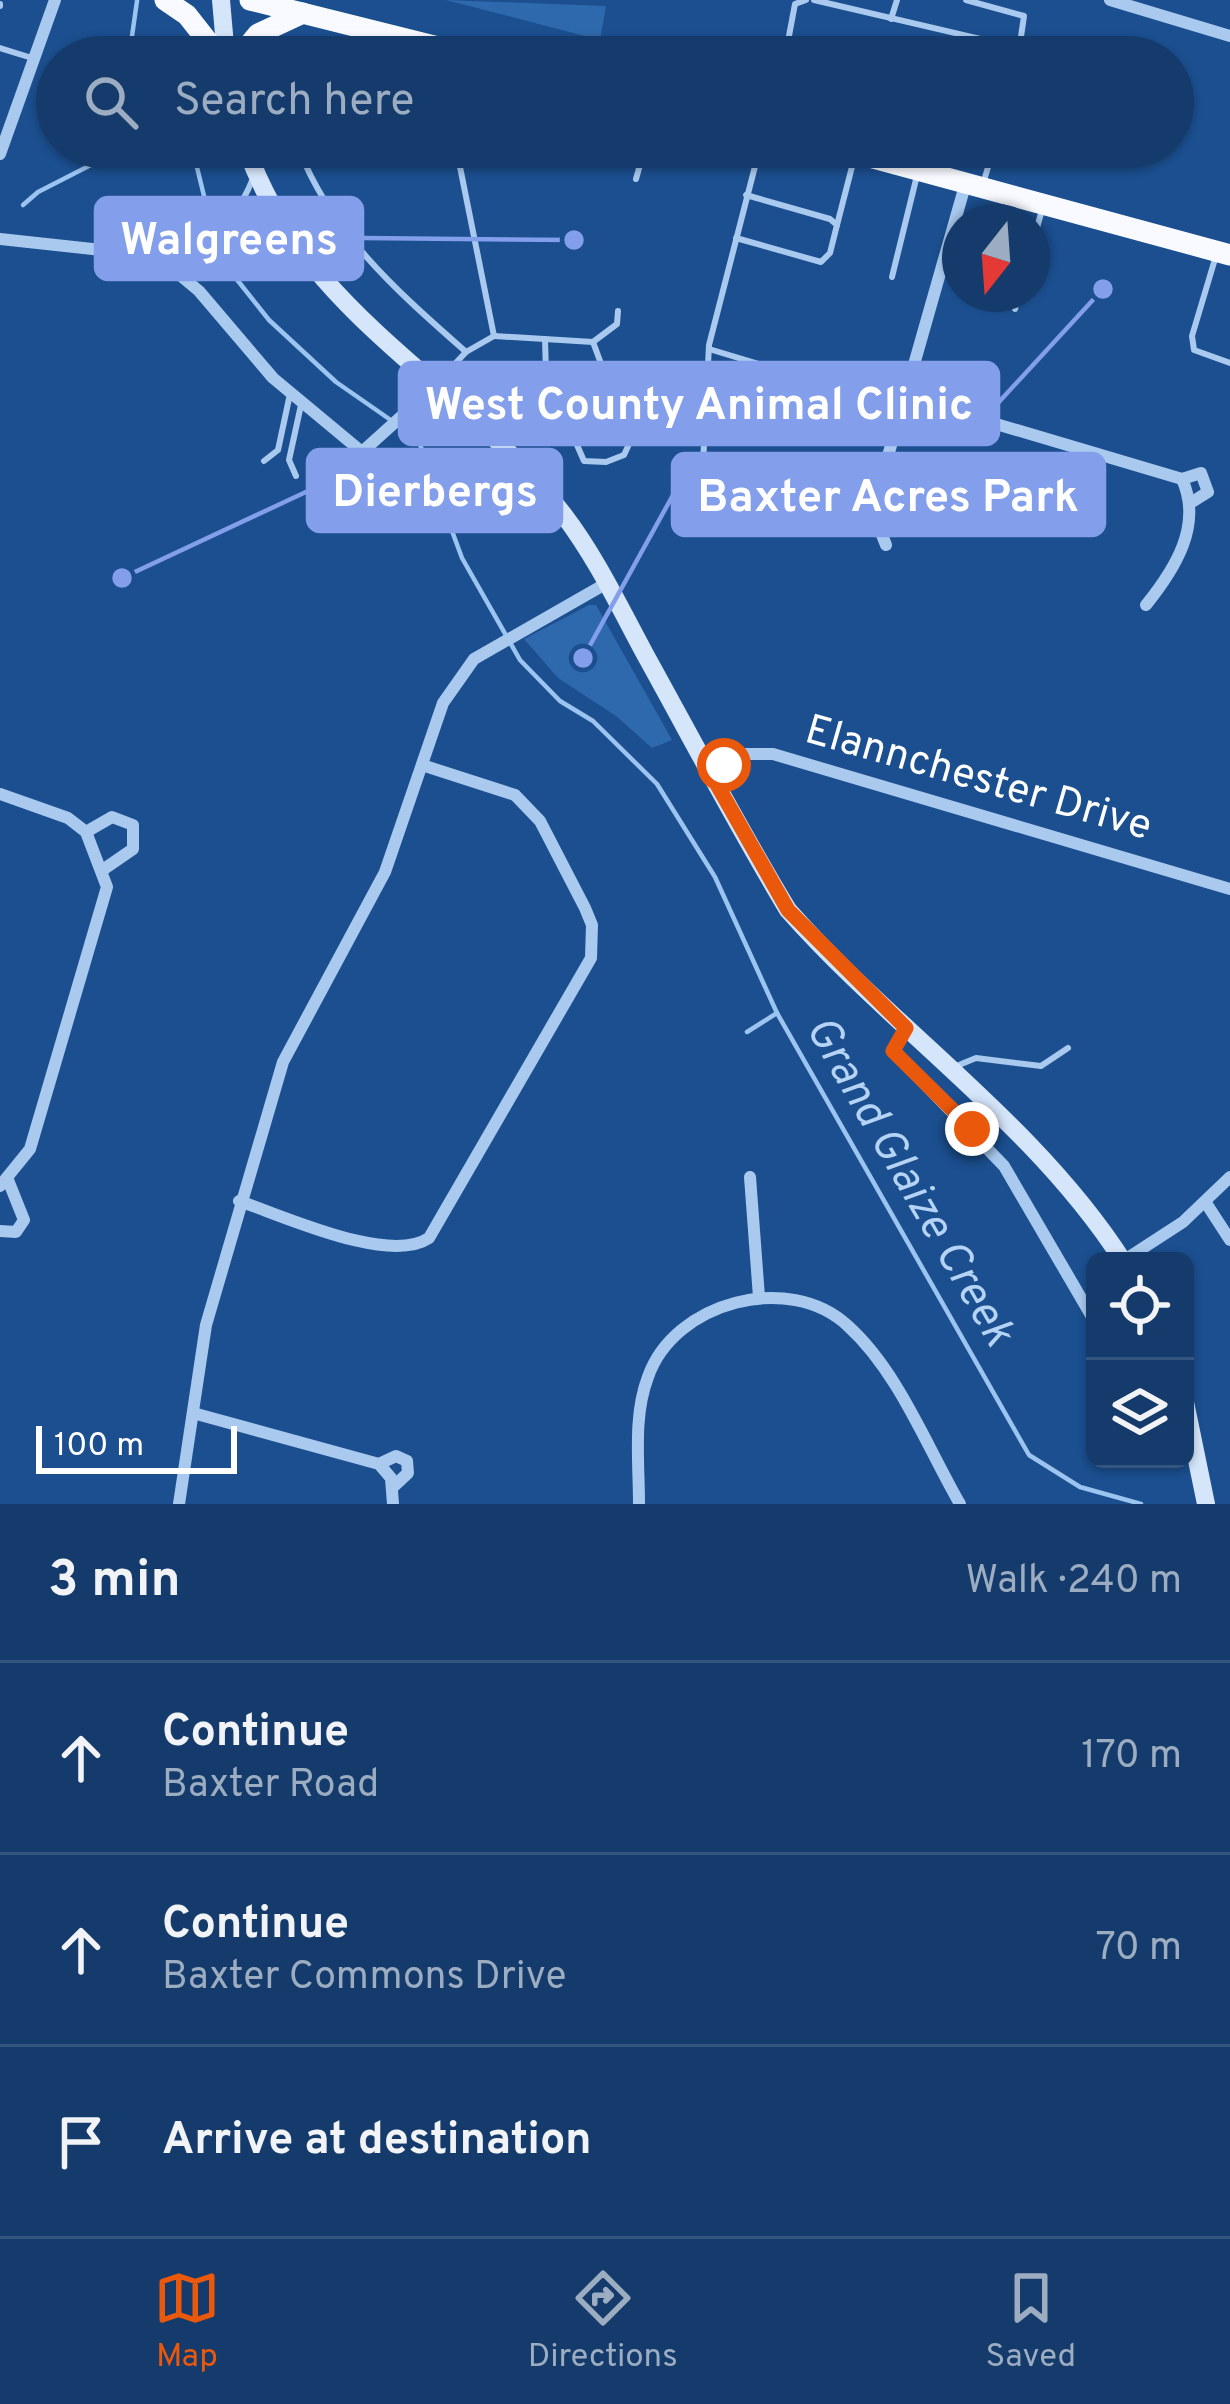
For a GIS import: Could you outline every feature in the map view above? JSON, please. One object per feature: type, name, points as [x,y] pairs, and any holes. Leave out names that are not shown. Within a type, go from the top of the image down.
[{"type":"highway","points":[[164,0],[187,15],[205,36]]},
{"type":"highway","points":[[250,0],[296,7],[377,36]]},
{"type":"highway","points":[[256,36],[296,7]]},
{"type":"highway","points":[[941,168],[974,184],[1223,253]]},
{"type":"main road","points":[[221,0],[222,36]]},
{"type":"main road","points":[[254,168],[291,240],[344,306],[494,440],[550,500],[607,583],[788,910],[1066,1181],[1117,1252]]},
{"type":"main road","points":[[1194,1444],[1205,1496]]},
{"type":"street","points":[[1110,0],[1230,36]]},
{"type":"street","points":[[39,36],[50,2]]},
{"type":"street","points":[[0,154],[36,46]]},
{"type":"street","points":[[886,545],[874,517],[876,498],[974,184]]},
{"type":"street","points":[[0,239],[141,252],[169,265],[199,291],[296,399],[362,452],[434,387]]},
{"type":"street","points":[[905,397],[1182,479],[1201,473],[1208,491],[1192,502]]},
{"type":"street","points":[[1146,605],[1174,570],[1192,502],[1182,479]]},
{"type":"street","points":[[179,1504],[206,1325],[283,1062],[385,872],[452,687],[490,648],[607,583]]},
{"type":"street","name":"Elannchester Drive","points":[[711,774],[744,754],[773,754],[1230,889]]},
{"type":"street","points":[[239,1202],[382,1246],[419,1245],[437,1228],[590,958],[592,925],[530,808],[515,795],[422,764]]},
{"type":"street","points":[[0,794],[68,818],[86,832],[104,869],[107,887],[30,1149],[4,1183],[24,1220],[16,1232],[0,1231]]},
{"type":"street","points":[[86,832],[112,817],[133,825],[133,849],[104,869]]},
{"type":"street","points":[[906,1028],[893,1051],[1004,1166],[1086,1307]]},
{"type":"street","points":[[750,1177],[759,1298]]},
{"type":"street","points":[[1136,1252],[1206,1203],[1230,1177]]},
{"type":"street","points":[[1206,1203],[1230,1240]]},
{"type":"street","points":[[639,1504],[639,1406],[656,1359],[702,1316],[732,1302],[759,1298],[812,1307],[854,1330],[875,1356],[960,1504]]},
{"type":"street","points":[[194,1414],[379,1465],[393,1487],[393,1504]]},
{"type":"street","points":[[379,1465],[396,1456],[407,1461],[408,1473],[393,1487]]},
{"type":"lane","points":[[789,36],[795,4],[810,0],[954,36]]},
{"type":"lane","points":[[891,19],[897,0]]},
{"type":"lane","points":[[966,0],[1024,16],[1021,36]]},
{"type":"lane","points":[[0,48],[32,58]]},
{"type":"lane","points":[[306,168],[314,187],[376,273],[466,352]]},
{"type":"lane","points":[[460,168],[494,336]]},
{"type":"lane","points":[[636,179],[639,168]]},
{"type":"lane","points":[[754,168],[710,349],[702,483],[758,501]]},
{"type":"lane","points":[[736,238],[821,262],[830,253],[857,168]]},
{"type":"lane","points":[[892,277],[919,168]]},
{"type":"lane","points":[[974,184],[983,168]]},
{"type":"lane","points":[[169,265],[196,241],[231,224],[256,173]]},
{"type":"lane","points":[[746,195],[837,225]]},
{"type":"lane","points":[[231,224],[291,240]]},
{"type":"lane","points":[[1223,253],[1192,335],[1194,350],[1230,363]]},
{"type":"lane","points":[[434,387],[466,352],[494,336],[593,342],[617,324],[618,311]]},
{"type":"lane","points":[[545,339],[546,374],[584,460],[606,462],[624,455],[630,442],[593,342]]},
{"type":"lane","points":[[710,349],[792,374],[773,440]]},
{"type":"lane","points":[[263,461],[278,450],[296,399]]},
{"type":"lane","points":[[296,399],[289,460],[296,476]]},
{"type":"lane","points":[[332,492],[362,452]]},
{"type":"lane","points":[[950,1070],[976,1058],[1041,1066],[1068,1048]]},
{"type":"shaded area","points":[[446,0],[606,6],[601,36],[585,36]]},
{"type":"shaded area","points":[[596,605],[672,740],[652,748],[616,716],[558,678],[524,639]]},
{"type":"waterway","name":"Grand Glaize Creek","points":[[132,36],[137,1]]},
{"type":"waterway","points":[[23,205],[85,168]]},
{"type":"waterway","name":"Grand Glaize Creek","points":[[197,168],[219,257],[269,320],[336,382],[418,439],[462,558],[520,660],[560,701],[593,721],[657,784],[715,877],[777,1013],[1029,1455],[1080,1487],[1141,1504]]},
{"type":"waterway","points":[[747,1032],[777,1013]]},
{"type":"place","name":"Walgreens","points":[[574,240]]},
{"type":"place","name":"West County Animal Clinic","points":[[1103,289]]},
{"type":"place","name":"Dierbergs","points":[[122,578]]},
{"type":"place","name":"Baxter Acres Park","points":[[583,658]]},
{"type":"route","points":[[724,765],[711,774],[788,910],[906,1028],[892,1044],[893,1051],[972,1129]]}]
